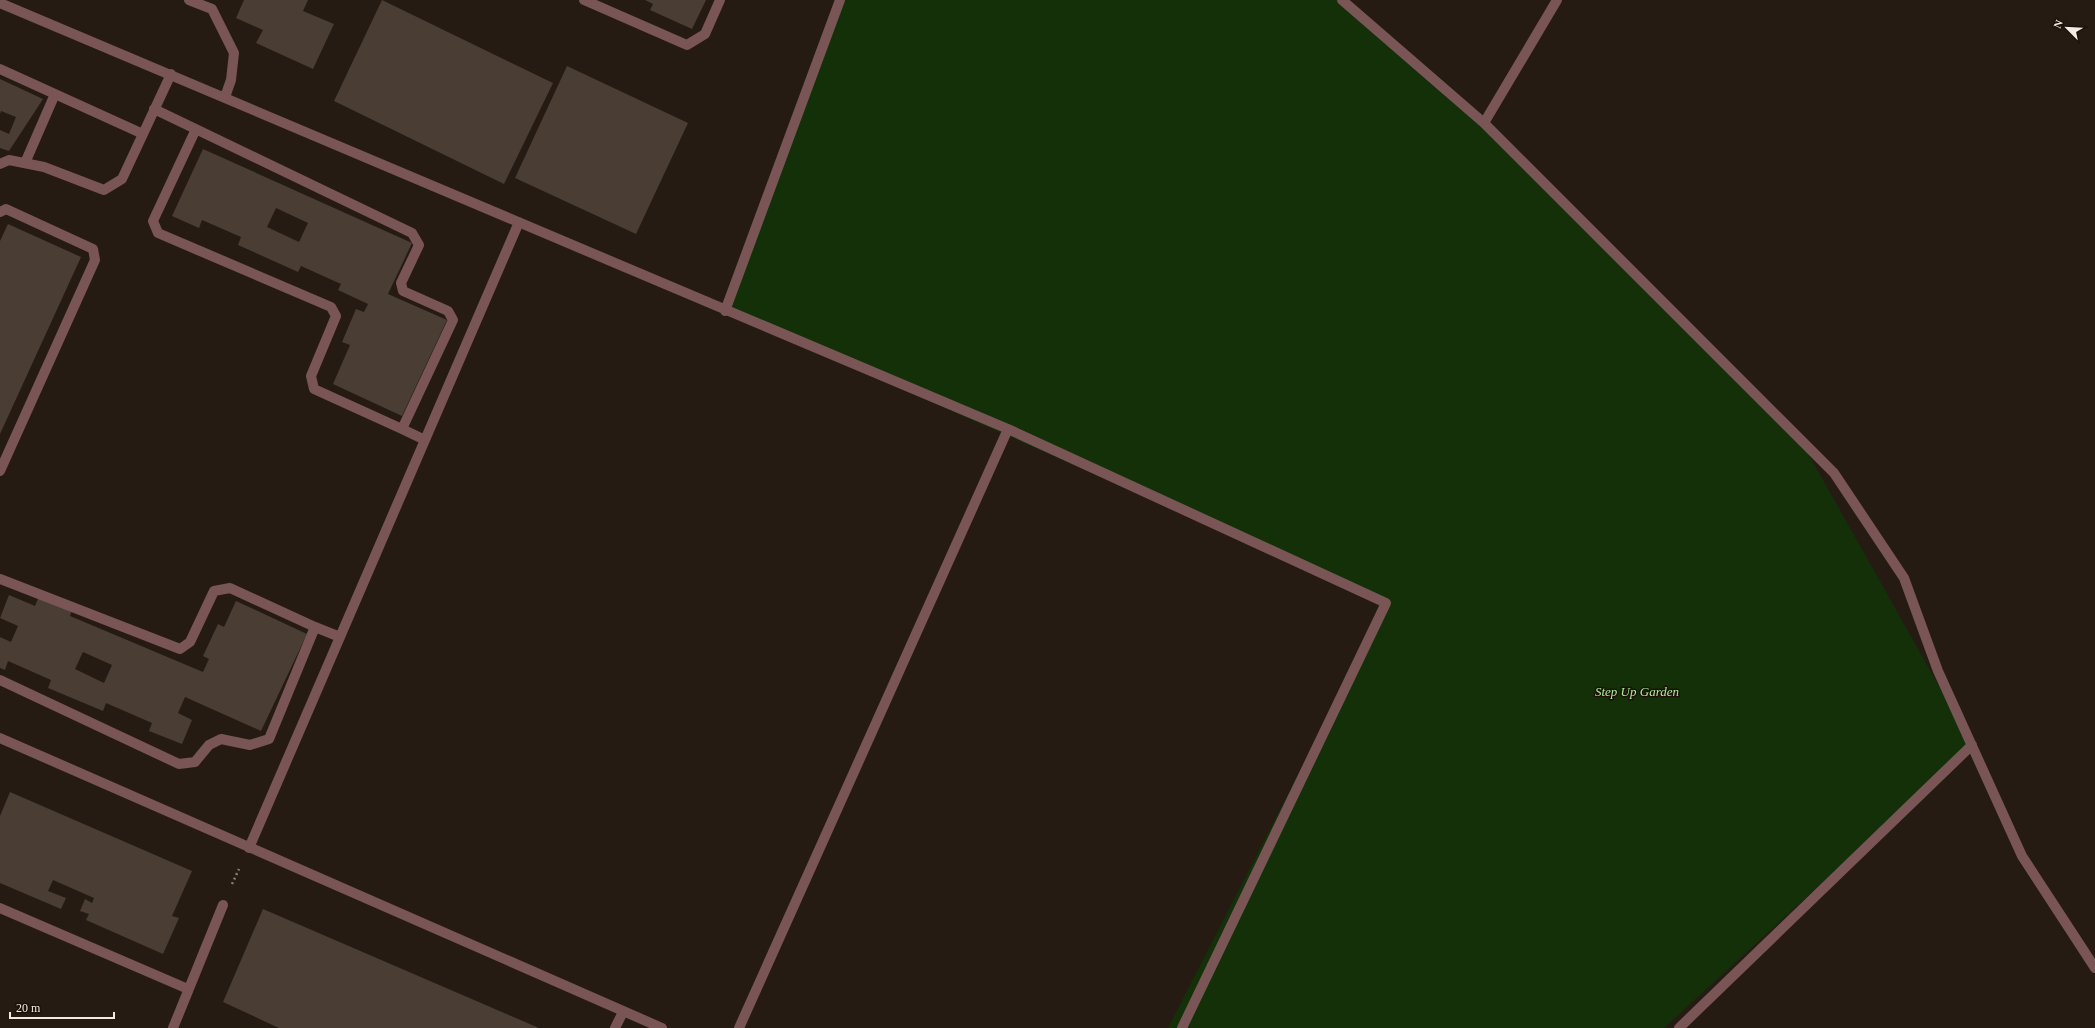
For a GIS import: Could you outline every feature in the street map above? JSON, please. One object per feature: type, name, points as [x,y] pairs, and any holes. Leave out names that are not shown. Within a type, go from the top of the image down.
[{"type":"street","points":[[189,0],[212,9],[234,53],[231,80],[225,97]]},
{"type":"street","points":[[584,0],[687,45],[705,34],[720,0]]},
{"type":"street","points":[[725,311],[840,0]]},
{"type":"street","points":[[1342,0],[1484,123],[1834,473],[1904,578],[1938,671],[2022,856],[2095,968]]},
{"type":"street","points":[[1484,123],[1557,0]]},
{"type":"street","points":[[0,3],[520,222],[725,311],[1008,429],[1386,603],[1182,1028]]},
{"type":"street","points":[[0,69],[143,134]]},
{"type":"street","points":[[0,164],[9,160],[44,167],[104,190],[122,179],[171,74]]},
{"type":"street","points":[[26,163],[55,94]]},
{"type":"street","points":[[154,109],[412,233],[419,245],[402,283],[403,291],[448,311],[453,320],[402,429]]},
{"type":"street","points":[[196,129],[153,221],[158,233],[331,307],[336,316],[311,376],[314,389],[425,440]]},
{"type":"street","points":[[0,212],[6,210],[93,249],[95,260],[0,471]]},
{"type":"street","points":[[248,848],[520,222]]},
{"type":"street","points":[[739,1028],[1008,429]]},
{"type":"street","points":[[0,579],[180,649],[190,642],[214,591],[230,588],[340,638]]},
{"type":"street","points":[[0,680],[179,764],[195,762],[209,745],[221,739],[250,745],[268,739],[315,627]]},
{"type":"street","points":[[0,738],[248,848],[662,1028]]},
{"type":"street","points":[[1678,1028],[1972,745]]},
{"type":"street","points":[[173,1028],[223,905]]},
{"type":"street","points":[[0,908],[188,989]]},
{"type":"street","points":[[616,1028],[623,1012]]},
{"type":"path","points":[[223,905],[248,848]]},
{"type":"green space","name":"Step Up Garden","points":[[840,0],[1337,0],[1528,167],[1800,439],[1972,745],[1664,1028],[1168,1028],[1386,603],[725,311]]},
{"type":"building","points":[[244,0],[308,0],[303,11],[334,24],[313,69],[256,43],[263,30],[236,18]]},
{"type":"building","points":[[382,0],[553,83],[504,184],[334,101]]},
{"type":"building","points":[[645,0],[706,0],[692,29],[650,10],[653,4]]},
{"type":"building","points":[[567,66],[688,123],[636,234],[515,178]]},
{"type":"building","points":[[0,79],[43,99],[9,151],[0,148],[0,130],[9,134],[16,117],[1,111],[0,114]]},
{"type":"building","points":[[203,149],[412,243],[388,294],[447,320],[402,416],[333,384],[350,345],[342,342],[356,309],[364,312],[368,304],[338,290],[341,284],[301,266],[298,272],[238,245],[241,237],[202,220],[199,228],[172,216]],"holes":[[[276,208],[308,223],[299,242],[267,227]]]},
{"type":"building","points":[[8,224],[81,257],[0,434],[0,241]]},
{"type":"building","points":[[9,595],[35,606],[39,596],[72,610],[70,616],[203,672],[209,659],[203,656],[218,624],[224,627],[236,601],[307,634],[261,731],[185,697],[178,713],[192,720],[182,744],[149,731],[152,723],[106,703],[103,711],[48,688],[51,680],[8,661],[5,670],[0,668],[0,637],[11,642],[18,626],[0,618]],"holes":[[[83,652],[112,665],[104,683],[75,669]]]},
{"type":"building","points":[[10,792],[192,871],[172,916],[179,918],[163,954],[86,920],[89,914],[80,911],[85,899],[92,903],[94,898],[53,880],[48,891],[66,898],[61,909],[0,883],[0,816]]},
{"type":"building","points":[[263,909],[539,1028],[279,1028],[223,1002]]}]
